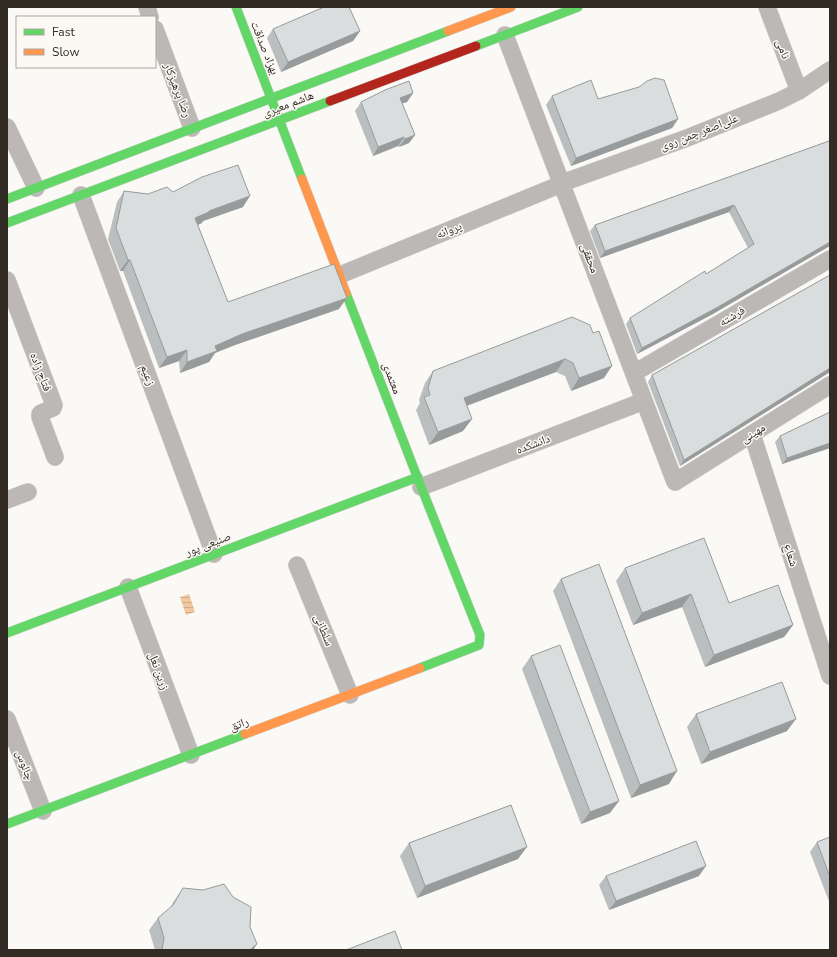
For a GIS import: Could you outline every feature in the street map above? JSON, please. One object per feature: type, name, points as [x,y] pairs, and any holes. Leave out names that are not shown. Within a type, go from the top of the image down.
[{"type":"street","name":"بهزاد صداقت","points":[[236,7],[280,120]]},
{"type":"street","name":"هاشم معیری","points":[[7,199],[36,188],[77,185],[280,120],[501,24],[511,7]]},
{"type":"street","name":"هاشم معیری","points":[[7,224],[77,185],[192,128],[272,98],[501,24],[578,7]]},
{"type":"street","name":"نامی","points":[[767,7],[799,91]]},
{"type":"street","name":"محققی","points":[[501,24],[560,184],[675,482]]},
{"type":"street","name":"رضا پرهیزکار","points":[[156,32],[192,128]]},
{"type":"street","name":"علی‌اصغر چمن روی","points":[[560,184],[687,138],[779,100],[799,91],[830,70]]},
{"type":"street","name":"معتمدی","points":[[280,120],[419,482],[480,635],[479,646]]},
{"type":"street","points":[[7,127],[36,188]]},
{"type":"street","name":"پروانه","points":[[340,275],[560,184]]},
{"type":"street","name":"زعیم","points":[[77,185],[214,554]]},
{"type":"street","name":"فرشته","points":[[634,373],[830,259]]},
{"type":"street","name":"فتاح زاده","points":[[7,280],[54,405],[52,408],[41,413],[40,417],[55,457]]},
{"type":"street","name":"مهینی","points":[[675,482],[830,385]]},
{"type":"street","name":"دانشکده","points":[[419,482],[644,401]]},
{"type":"street","name":"شعاع","points":[[752,434],[830,676]]},
{"type":"street","name":"صنیعی پور","points":[[8,630],[214,554],[419,482]]},
{"type":"street","points":[[7,500],[28,492]]},
{"type":"street","name":"سلطانی","points":[[297,565],[350,695]]},
{"type":"street","name":"زرین نعل","points":[[128,587],[191,755]]},
{"type":"street","name":"راتق","points":[[7,824],[479,646]]},
{"type":"street","name":"چالوس","points":[[7,719],[42,811]]},
{"type":"shaded area","points":[[189,594],[195,612],[186,615],[180,597]]},
{"type":"building","points":[[324,7],[349,7],[360,31],[288,62],[273,29]]},
{"type":"building","points":[[655,78],[664,80],[678,119],[576,158],[552,96],[591,80],[598,99],[639,87],[647,81]]},
{"type":"building","points":[[409,81],[413,93],[400,98],[415,135],[405,139],[404,137],[378,147],[361,102],[385,90]]},
{"type":"building","points":[[829,141],[830,242],[718,307],[642,348],[630,318],[705,271],[706,274],[754,244],[734,205],[605,251],[595,225]]},
{"type":"building","points":[[238,165],[250,196],[209,211],[195,218],[228,302],[334,264],[347,298],[242,334],[215,346],[217,351],[187,362],[187,350],[167,357],[130,260],[128,260],[116,228],[124,191],[148,194],[167,187],[173,192],[202,177]]},
{"type":"building","points":[[830,275],[830,368],[684,460],[652,375]]},
{"type":"building","points":[[572,317],[590,325],[593,333],[599,331],[612,366],[579,378],[573,363],[565,359],[464,398],[472,419],[438,432],[424,397],[430,395],[428,388],[433,371]]},
{"type":"building","points":[[830,412],[830,443],[787,458],[780,436]]},
{"type":"building","points":[[704,538],[729,603],[778,585],[793,625],[714,655],[691,594],[642,613],[625,568]]},
{"type":"building","points":[[599,564],[677,771],[640,785],[561,579]]},
{"type":"building","points":[[560,645],[619,801],[590,812],[531,656]]},
{"type":"building","points":[[782,682],[796,719],[710,752],[696,714]]},
{"type":"building","points":[[511,805],[527,847],[425,886],[409,843]]},
{"type":"building","points":[[830,837],[830,877],[817,842]]},
{"type":"building","points":[[696,841],[706,866],[616,901],[606,876]]},
{"type":"building","points":[[224,884],[233,897],[251,907],[250,927],[257,944],[250,950],[162,950],[164,938],[158,918],[173,905],[183,888],[203,890]]},
{"type":"building","points":[[395,931],[402,950],[346,950]]},
{"type":"traffic: fast","points":[[236,7],[302,179]]},
{"type":"traffic: fast","points":[[476,46],[578,7]]},
{"type":"traffic: fast","points":[[7,199],[448,31]]},
{"type":"traffic: fast","points":[[7,223],[330,101]]},
{"type":"traffic: fast","points":[[346,293],[480,635],[479,645],[420,668]]},
{"type":"traffic: fast","points":[[7,633],[418,477]]},
{"type":"traffic: fast","points":[[7,824],[245,734]]},
{"type":"traffic: slow","points":[[448,31],[511,7]]},
{"type":"traffic: slow","points":[[302,179],[346,293]]},
{"type":"traffic: slow","points":[[245,734],[420,668]]},
{"type":"traffic: jam","points":[[330,101],[476,46]]}]
